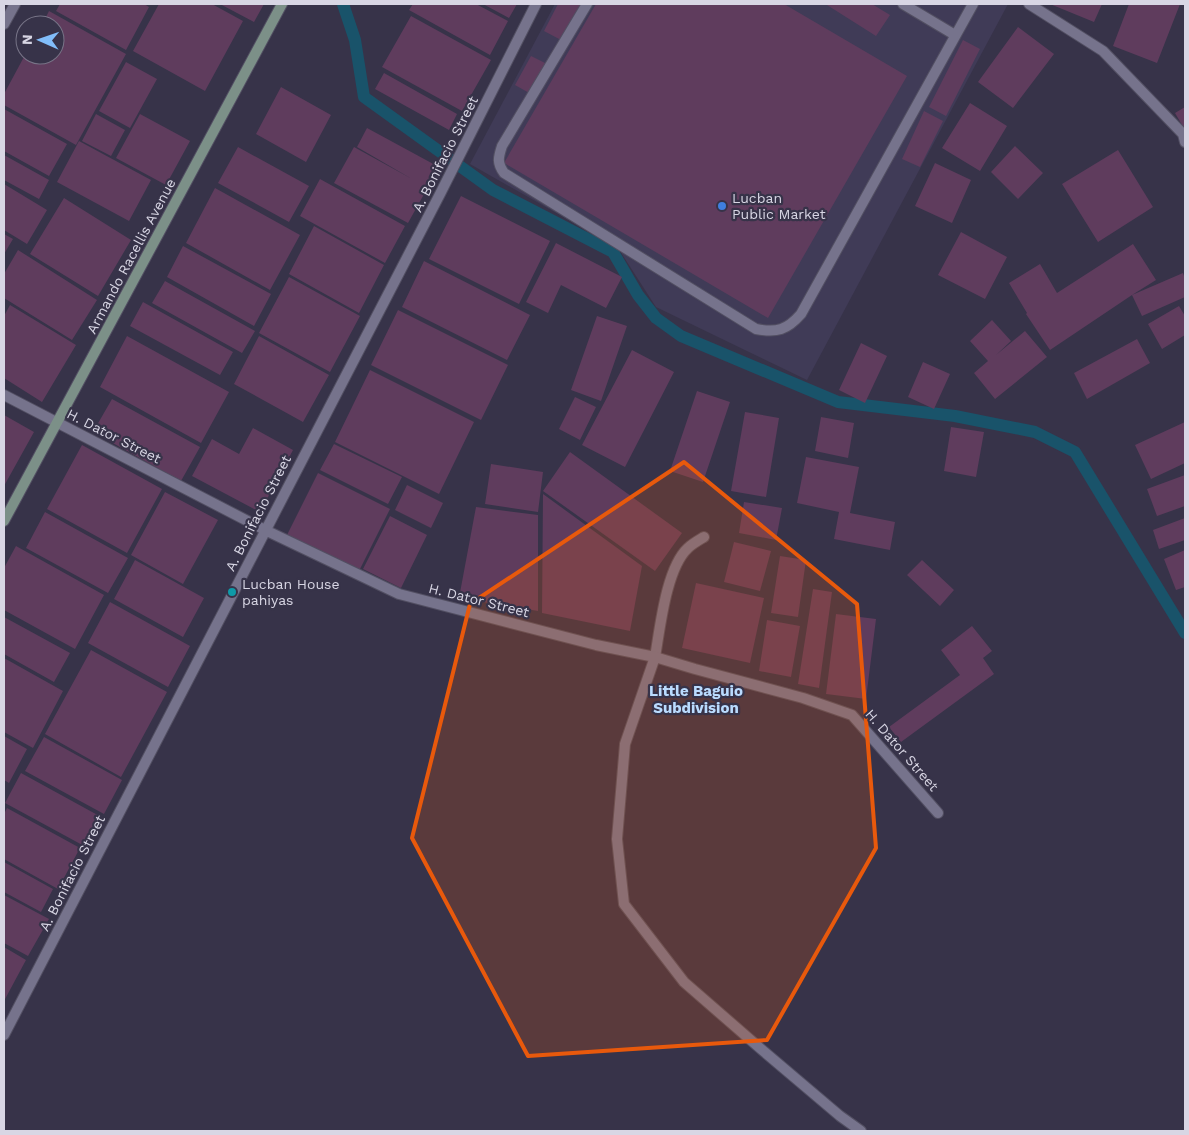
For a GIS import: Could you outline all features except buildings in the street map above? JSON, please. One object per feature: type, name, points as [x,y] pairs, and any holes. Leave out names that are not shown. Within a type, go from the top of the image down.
[{"type":"main road","name":"Armando Racellis Avenue","points":[[4,521],[282,4]]},
{"type":"street","points":[[4,24],[15,4]]},
{"type":"street","name":"A. Bonifacio Street","points":[[4,1035],[440,194],[536,4]]},
{"type":"street","points":[[586,4],[502,146],[498,165],[504,173],[756,329],[769,332],[792,324],[801,314],[973,4]]},
{"type":"street","points":[[903,4],[956,35]]},
{"type":"street","points":[[1029,4],[1103,51],[1183,134],[1185,142]]},
{"type":"street","name":"H. Dator Street","points":[[4,395],[265,530],[399,594],[596,645],[655,657],[803,698],[852,715],[938,813]]},
{"type":"street","points":[[704,537],[686,549],[676,567],[664,604],[655,657],[625,744],[617,840],[624,904],[684,982],[782,1068],[861,1131]]},
{"type":"highlighted area","points":[[684,462],[857,604],[876,848],[767,1040],[528,1056],[412,838],[470,604]]},
{"type":"shaded area","name":"Lucban Public Market","points":[[555,4],[1008,4],[807,380],[656,307],[618,248],[470,164]]},
{"type":"waterway","points":[[343,4],[355,40],[364,97],[493,190],[613,252],[638,295],[656,318],[681,336],[838,402],[955,416],[1035,432],[1075,452],[1185,633]]},
{"type":"place","name":"Lucban Public Market","points":[[722,206]]},
{"type":"place","name":"Lucban House pahiyas","points":[[232,592]]},
{"type":"district","name":"Little Baguio Subdivision","points":[[696,700]]}]
